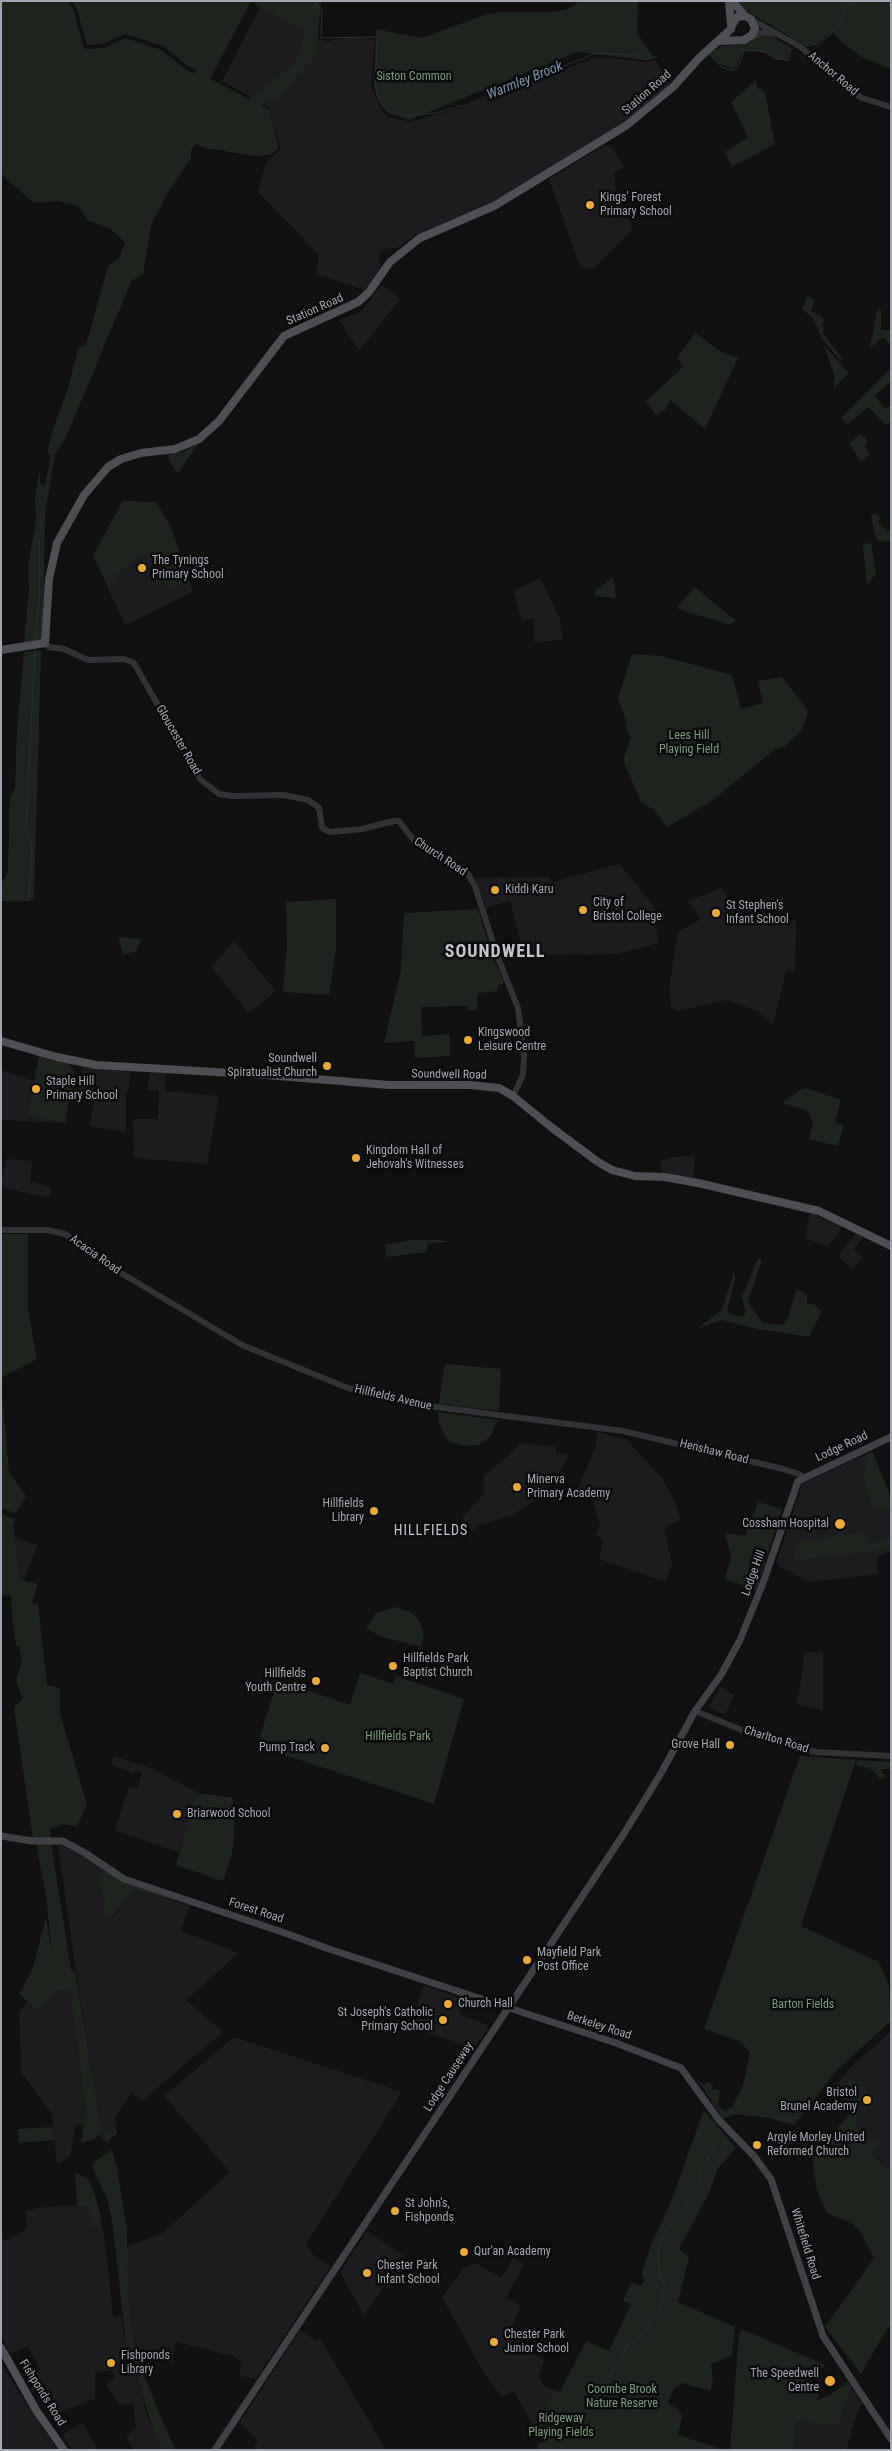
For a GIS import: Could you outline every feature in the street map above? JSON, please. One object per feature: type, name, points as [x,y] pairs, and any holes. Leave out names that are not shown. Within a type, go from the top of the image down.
[{"type":"main road","points":[[719,42],[749,38],[754,33],[755,27],[730,1]]},
{"type":"main road","points":[[730,1],[732,34],[740,40]]},
{"type":"main road","points":[[731,28],[737,17],[747,17]]},
{"type":"main road","name":"Station Road","points":[[43,644],[49,579],[57,543],[84,495],[108,467],[121,459],[141,453],[175,449],[199,439],[219,421],[284,336],[358,302],[369,292],[390,262],[420,238],[494,206],[627,124],[673,87],[699,58],[719,42],[731,28]]},
{"type":"main road","points":[[1,650],[43,644]]},
{"type":"main road","name":"Soundwell Road","points":[[1,1041],[57,1057],[96,1065],[266,1075],[388,1085],[485,1086],[499,1088],[513,1096],[551,1127],[612,1170],[635,1176],[698,1183],[819,1211],[891,1246]]},
{"type":"main road","name":"Lodge Road","points":[[803,1478],[891,1437]]},
{"type":"main road","name":"Lodge Hill","points":[[695,1711],[721,1675],[740,1640],[763,1583],[795,1487],[803,1478]]},
{"type":"main road","name":"Lodge Causeway","points":[[215,2450],[650,1791],[695,1711]]},
{"type":"main road","name":"Forest Road","points":[[1,1836],[49,1842],[59,1840],[86,1853],[124,1879],[508,2008]]},
{"type":"main road","name":"Berkeley Road","points":[[508,2008],[616,2043],[682,2068]]},
{"type":"main road","name":"Whitefield Road","points":[[682,2068],[721,2123],[764,2168],[771,2179],[823,2336],[891,2438]]},
{"type":"main road","name":"Fishponds Road","points":[[1,2348],[36,2410],[64,2450]]},
{"type":"street","name":"Anchor Road","points":[[747,17],[801,47],[838,82],[856,94],[875,103],[891,107]]},
{"type":"street","points":[[749,38],[764,32],[778,34]]},
{"type":"street","name":"Gloucester Road","points":[[43,644],[48,647],[64,649],[88,660],[124,659],[134,663],[200,779],[219,794],[233,796],[284,795],[308,800],[319,808],[322,828],[330,832],[372,827],[399,821]]},
{"type":"street","name":"Church Road","points":[[399,821],[414,842],[462,868],[475,886],[499,959],[518,1008],[524,1055],[523,1075],[513,1096]]},
{"type":"street","name":"Acacia Road","points":[[1,1230],[48,1230],[65,1234],[111,1267],[180,1308]]},
{"type":"street","name":"Hillfields Avenue","points":[[180,1308],[242,1345],[348,1388],[436,1408],[623,1431]]},
{"type":"street","name":"Henshaw Road","points":[[623,1431],[783,1469],[799,1474],[803,1478]]},
{"type":"street","name":"Charlton Road","points":[[695,1711],[754,1735],[798,1748],[816,1752],[891,1756]]},
{"type":"shaded area","points":[[260,7],[326,42],[350,37],[375,40],[371,87],[382,111],[389,117],[409,122],[461,108],[597,57],[646,62],[655,60],[670,84],[633,116],[495,202],[419,233],[397,248],[383,249],[379,255],[381,270],[365,290],[316,274],[319,255],[258,192],[266,163],[281,149],[268,107],[222,81]]},
{"type":"shaded area","name":"Kings' Forest Primary School","points":[[604,145],[611,146],[624,167],[614,173],[616,191],[632,225],[631,231],[592,270],[580,266],[549,179]]},
{"type":"shaded area","points":[[382,284],[400,299],[359,351],[339,320],[361,312]]},
{"type":"shaded area","name":"The Tynings Primary School","points":[[123,501],[156,502],[171,527],[193,592],[125,625],[93,555]]},
{"type":"shaded area","points":[[540,578],[560,619],[563,640],[534,642],[534,618],[522,621],[513,591]]},
{"type":"shaded area","name":"City of Bristol College","points":[[619,864],[653,905],[659,943],[617,954],[524,955],[510,901],[486,907],[475,878],[549,877],[553,882]]},
{"type":"shaded area","points":[[722,888],[735,908],[736,918],[796,920],[795,971],[786,971],[773,1026],[759,1012],[727,1000],[677,1011],[671,1006],[669,989],[678,932],[701,919],[688,901]]},
{"type":"shaded area","points":[[234,941],[276,991],[249,1013],[211,967]]},
{"type":"shaded area","name":"Staple Hill Primary School","points":[[39,1056],[69,1064],[74,1072],[65,1123],[1,1120],[1,1070],[34,1081]]},
{"type":"shaded area","points":[[82,1067],[130,1072],[129,1091],[126,1091],[126,1132],[89,1126],[95,1101],[77,1097]]},
{"type":"shaded area","points":[[150,1072],[166,1073],[165,1091],[219,1096],[207,1164],[134,1158],[133,1119],[158,1119],[159,1091],[147,1090]]},
{"type":"shaded area","points":[[695,1156],[693,1178],[662,1172],[661,1161],[672,1157]]},
{"type":"shaded area","points":[[6,1159],[32,1161],[30,1182],[52,1187],[49,1198],[1,1187]]},
{"type":"shaded area","points":[[810,1213],[842,1226],[837,1236],[827,1246],[805,1238]]},
{"type":"shaded area","points":[[857,1232],[863,1237],[854,1250],[863,1258],[852,1269],[838,1256]]},
{"type":"shaded area","points":[[598,1432],[627,1440],[661,1477],[674,1500],[681,1520],[666,1526],[665,1533],[672,1564],[666,1582],[599,1559],[603,1540],[596,1535],[600,1525],[591,1494],[578,1489],[595,1447]]},
{"type":"shaded area","name":"Minerva Primary Academy","points":[[520,1443],[556,1447],[556,1453],[569,1454],[560,1473],[539,1498],[512,1515],[479,1525],[472,1531],[462,1517],[485,1493],[483,1476],[508,1456]]},
{"type":"shaded area","name":"Cossham Hospital","points":[[873,1451],[891,1498],[891,1551],[877,1557],[878,1574],[810,1582],[779,1567],[777,1562],[802,1484]]},
{"type":"shaded area","points":[[15,1537],[37,1545],[24,1581],[21,1580]]},
{"type":"shaded area","points":[[823,1652],[823,1710],[796,1704],[802,1676],[804,1653]]},
{"type":"shaded area","points":[[720,1686],[734,1695],[725,1715],[709,1707]]},
{"type":"shaded area","name":"Briarwood School","points":[[114,1756],[153,1769],[198,1793],[233,1798],[234,1833],[232,1854],[223,1881],[176,1865],[179,1853],[115,1830],[129,1787],[137,1789],[142,1773],[135,1770],[134,1773],[111,1765]]},
{"type":"shaded area","points":[[65,1844],[102,1867],[98,1884],[105,1900],[103,1911],[112,1918],[135,1890],[190,1905],[181,1931],[239,1953],[186,2000],[223,2032],[142,2101],[132,2093],[115,2117],[116,2126],[103,2139],[58,1845]]},
{"type":"shaded area","name":"St Joseph's Catholic Primary School","points":[[424,1985],[465,2000],[460,2015],[490,2026],[474,2048],[409,2027]]},
{"type":"shaded area","points":[[70,1989],[86,2114],[83,2126],[76,2124],[70,2156],[57,2165],[52,2114],[21,2072],[19,2011],[28,2002],[40,2012],[56,1991]]},
{"type":"shaded area","name":"Bristol Brunel Academy","points":[[891,2031],[891,2168],[887,2168],[873,2153],[880,2142],[863,2139],[855,2124],[859,2111],[832,2090],[849,2069]]},
{"type":"shaded area","points":[[234,2037],[402,2092],[306,2244],[315,2257],[331,2266],[256,2379],[239,2376],[242,2363],[234,2356],[176,2342],[172,2363],[139,2356],[131,2325],[127,2263],[126,2247],[163,2233],[230,2172],[164,2096]]},
{"type":"shaded area","points":[[98,2205],[106,2248],[113,2317],[121,2316],[126,2343],[149,2421],[163,2450],[134,2450],[126,2437],[136,2427],[133,2404],[120,2405],[106,2385],[115,2377],[110,2370],[95,2373],[95,2399],[49,2416],[28,2380],[31,2374],[40,2369],[28,2346],[10,2354],[1,2335],[1,2235],[5,2241],[27,2229],[26,2211],[44,2207]]},
{"type":"shaded area","name":"Chester Park Infant School","points":[[367,2231],[405,2257],[364,2315],[340,2272]]},
{"type":"shaded area","name":"Chester Park Junior School","points":[[513,2258],[524,2264],[506,2298],[521,2306],[513,2324],[515,2333],[527,2351],[544,2360],[539,2376],[543,2385],[554,2390],[535,2430],[514,2391],[502,2397],[485,2375],[442,2297],[464,2268],[475,2263],[502,2278]]},
{"type":"shaded area","points":[[300,2330],[315,2340],[320,2338],[386,2450],[257,2450],[254,2446],[258,2442],[240,2422]]},
{"type":"shaded area","points":[[1,2364],[48,2436],[57,2450],[1,2450]]},
{"type":"shaded area","points":[[851,2387],[862,2403],[850,2432],[852,2433],[846,2450],[794,2450],[796,2421],[838,2426]]},
{"type":"shaded area","points":[[82,2423],[97,2447],[94,2450],[72,2450],[62,2435]]},
{"type":"green space","points":[[1,1],[67,1],[74,11],[84,49],[104,48],[125,38],[161,50],[188,71],[195,74],[196,70],[190,68],[163,46],[125,34],[103,44],[87,45],[77,9],[72,1],[251,1],[210,79],[249,99],[296,62],[305,31],[255,5],[257,1],[321,1],[316,55],[280,97],[261,105],[269,110],[279,148],[271,155],[255,156],[206,148],[196,144],[191,150],[191,158],[167,194],[151,225],[143,275],[132,280],[66,437],[55,454],[45,513],[43,639],[41,643],[24,644],[29,588],[28,567],[36,521],[35,497],[40,468],[40,484],[45,485],[51,455],[47,453],[52,432],[67,391],[79,347],[86,345],[108,266],[119,258],[125,242],[109,228],[89,221],[78,206],[58,201],[34,203],[1,174]]},
{"type":"green space","name":"Siston Common","points":[[581,1],[638,1],[637,33],[654,58],[645,60],[577,52],[409,120],[388,113],[382,106],[374,87],[376,29],[421,38],[488,14],[503,12],[553,12],[568,9]]},
{"type":"green space","points":[[734,1],[891,1],[891,69],[862,57],[844,44],[833,33],[834,30],[816,45],[808,47],[743,9]]},
{"type":"green space","points":[[761,34],[774,35],[778,41],[790,46],[792,49],[789,61],[775,59],[764,52],[746,50],[741,54],[734,69],[720,64],[709,54],[722,46],[743,44]]},
{"type":"green space","points":[[756,80],[758,89],[762,89],[765,92],[775,144],[732,167],[725,152],[748,137],[731,102]]},
{"type":"green space","points":[[809,293],[809,297],[815,300],[811,311],[820,315],[825,321],[821,324],[825,329],[822,332],[843,359],[841,361],[822,339],[813,318],[802,309]]},
{"type":"green space","points":[[881,309],[881,330],[891,330],[891,345],[883,337],[870,348],[877,310]]},
{"type":"green space","points":[[695,333],[720,351],[738,358],[705,429],[670,400],[665,410],[656,415],[646,401],[683,367],[677,357]]},
{"type":"green space","points":[[824,345],[849,373],[834,388],[834,375]]},
{"type":"green space","points":[[891,368],[891,381],[875,396],[885,409],[891,405],[891,421],[886,425],[868,407],[847,425],[841,418]]},
{"type":"green space","points":[[861,433],[868,442],[864,445],[870,454],[861,461],[849,444]]},
{"type":"green space","points":[[198,444],[179,472],[175,471],[167,455],[183,452]]},
{"type":"green space","name":"The Tynings Primary School","points":[[123,501],[156,502],[171,527],[190,583],[166,588],[155,563],[143,552],[116,575],[116,579],[109,588],[93,555]]},
{"type":"green space","points":[[874,513],[881,518],[878,522],[887,531],[891,528],[891,541],[878,541],[871,516]]},
{"type":"green space","points":[[871,543],[876,573],[867,586],[863,544]]},
{"type":"green space","points":[[613,577],[616,598],[595,596],[595,591]]},
{"type":"green space","points":[[695,587],[731,617],[735,618],[735,622],[730,625],[678,609],[678,606]]},
{"type":"green space","points":[[41,651],[34,897],[30,901],[2,901],[2,883],[8,872],[10,797],[15,789],[17,730],[24,652]]},
{"type":"green space","name":"Lees Hill Playing Field","points":[[632,654],[661,656],[732,675],[741,709],[763,703],[758,681],[782,677],[808,710],[805,722],[800,732],[785,746],[775,749],[713,800],[667,827],[654,810],[641,802],[623,760],[631,737],[627,732],[626,721],[618,698]]},
{"type":"green space","points":[[336,899],[336,949],[329,995],[283,992],[287,946],[286,902]]},
{"type":"green space","points":[[478,909],[493,958],[504,983],[498,986],[497,991],[480,993],[477,996],[477,1010],[468,1010],[467,1006],[421,1007],[422,1036],[450,1034],[450,1056],[415,1058],[414,1041],[384,1043],[401,970],[404,913]]},
{"type":"green space","points":[[118,938],[141,939],[136,952],[123,954]]},
{"type":"green space","name":"Staple Hill Primary School","points":[[39,1056],[69,1064],[74,1072],[65,1123],[28,1115]]},
{"type":"green space","points":[[806,1088],[841,1100],[835,1123],[844,1125],[838,1146],[809,1139],[813,1123],[807,1110],[782,1103]]},
{"type":"green space","points":[[1,1234],[28,1234],[28,1310],[37,1359],[3,1377],[2,1391],[9,1472],[26,1496],[16,1513],[1,1508]]},
{"type":"green space","points":[[411,1240],[441,1240],[449,1242],[428,1243],[426,1252],[387,1257],[385,1245]]},
{"type":"green space","points":[[758,1258],[762,1260],[748,1302],[763,1323],[782,1325],[787,1320],[797,1289],[807,1295],[807,1303],[815,1305],[822,1311],[809,1337],[752,1328],[722,1320],[698,1328],[722,1310],[734,1271],[735,1279],[727,1312],[731,1315],[744,1317],[742,1296]]},
{"type":"green space","points":[[446,1364],[501,1369],[499,1411],[439,1404]]},
{"type":"green space","points":[[438,1412],[498,1420],[490,1437],[478,1445],[464,1446],[451,1442],[445,1437],[439,1423]]},
{"type":"green space","points":[[872,1452],[891,1500],[891,1507],[873,1510],[864,1479],[866,1455]]},
{"type":"green space","points":[[758,1502],[782,1509],[756,1590],[725,1579],[731,1557],[725,1533],[745,1536]]},
{"type":"green space","points":[[1,1514],[15,1519],[13,1526],[21,1580],[38,1584],[32,1602],[38,1604],[47,1685],[60,1688],[60,1713],[87,1805],[77,1826],[63,1824],[50,1829],[51,1839],[33,1839],[14,1707],[23,1699],[16,1681],[22,1661],[19,1646],[16,1646],[11,1595],[1,1596]]},
{"type":"green space","points":[[865,1532],[869,1543],[891,1539],[891,1544],[883,1550],[793,1561],[799,1541]]},
{"type":"green space","points":[[395,1607],[411,1612],[419,1620],[424,1636],[421,1647],[386,1638],[366,1629],[376,1613]]},
{"type":"green space","name":"Hillfields Park","points":[[360,1673],[393,1684],[396,1676],[464,1699],[434,1804],[257,1746],[278,1680],[350,1705]]},
{"type":"green space","name":"Barton Fields","points":[[800,1756],[856,1760],[801,1926],[879,1962],[889,1986],[891,2021],[836,2071],[794,2125],[769,2118],[734,2114],[723,2119],[696,2077],[704,2086],[706,2082],[713,2084],[712,2089],[720,2090],[718,2105],[725,2111],[733,2106],[743,2085],[750,2052],[739,2041],[704,2029]]},
{"type":"green space","points":[[857,1760],[891,1762],[891,1769],[880,1769],[885,1777],[880,1779],[873,1770],[856,1765]]},
{"type":"green space","points":[[198,1793],[233,1798],[234,1833],[232,1854],[223,1881],[176,1865]]},
{"type":"green space","points":[[36,1843],[51,1843],[71,1970],[75,1972],[103,2138],[116,2126],[117,2133],[107,2143],[99,2134],[94,2139],[81,2143],[86,2112],[70,1990],[56,1991],[40,2012],[19,1994],[33,1968],[46,1917],[52,1953],[46,1896]]},
{"type":"green space","points":[[102,1867],[169,1899],[135,1890],[110,1919],[103,1911],[105,1900],[98,1884]]},
{"type":"green space","points":[[851,2078],[869,2093],[859,2105],[841,2091]]},
{"type":"green space","points":[[854,2109],[859,2111],[855,2124],[863,2139],[881,2142],[873,2154],[887,2168],[891,2168],[891,2329],[888,2327],[861,2374],[825,2327],[874,2258],[860,2231],[851,2223],[827,2213],[817,2191],[813,2165],[814,2155]]},
{"type":"green space","name":"Coombe Brook Nature Reserve","points":[[704,2110],[736,2148],[718,2168],[709,2193],[679,2249],[689,2257],[678,2302],[735,2327],[732,2356],[711,2364],[713,2383],[710,2391],[682,2383],[674,2388],[668,2403],[678,2409],[682,2416],[678,2435],[724,2450],[539,2450],[537,2445],[545,2440],[535,2430],[554,2390],[560,2392],[586,2341],[609,2351],[631,2304],[623,2301],[631,2283],[641,2286],[644,2281],[642,2271],[652,2242],[669,2207]]},
{"type":"green space","points":[[53,2127],[54,2140],[19,2143],[18,2129]]},
{"type":"green space","points":[[112,2150],[117,2168],[127,2229],[131,2325],[138,2359],[158,2411],[176,2450],[163,2450],[155,2435],[126,2343],[113,2226],[108,2201],[92,2167],[94,2162]]},
{"type":"green space","points":[[75,2173],[87,2178],[94,2191],[101,2217],[99,2224],[94,2227],[92,2227],[89,2206],[77,2206]]},
{"type":"green space","points":[[743,2330],[826,2365],[810,2379],[819,2392],[817,2400],[828,2396],[848,2382],[851,2387],[838,2426],[796,2421],[794,2450],[730,2450],[739,2335],[740,2331]]},
{"type":"waterway","name":"Warmley Brook","points":[[316,1],[316,6],[322,9],[321,38],[378,37],[375,79],[377,95],[382,105],[391,113]]},
{"type":"waterway","name":"Warmley Brook","points":[[814,49],[838,27],[846,9],[853,1]]},
{"type":"waterway","name":"Warmley Brook","points":[[709,54],[722,67],[731,70],[737,69],[743,53],[748,50],[766,52],[775,58],[787,60]]},
{"type":"waterway","name":"Warmley Brook","points":[[401,116],[436,113],[466,105],[597,53],[635,55],[648,60],[657,56]]},
{"type":"waterway","name":"Warmley Brook","points":[[801,60],[804,57]]},
{"type":"waterway","points":[[35,642],[39,602],[39,540]]},
{"type":"waterway","points":[[29,897],[32,847],[26,828],[35,648]]},
{"type":"waterway","points":[[601,2407],[599,2392],[622,2358],[626,2346],[642,2337],[659,2311],[665,2287],[658,2266],[658,2246],[669,2227],[678,2221],[686,2206],[687,2197],[701,2181],[700,2173],[716,2143]]},
{"type":"place","name":"Kings' Forest Primary School","points":[[590,205]]},
{"type":"place","name":"The Tynings Primary School","points":[[142,568]]},
{"type":"place","name":"Kiddi Karu","points":[[495,890]]},
{"type":"place","name":"City of Bristol College","points":[[583,910]]},
{"type":"place","name":"St Stephen's Infant School","points":[[716,913]]},
{"type":"place","name":"Kingswood Leisure Centre","points":[[468,1040]]},
{"type":"place","name":"Soundwell Spiratualist Church","points":[[327,1066]]},
{"type":"place","name":"Staple Hill Primary School","points":[[36,1089]]},
{"type":"place","name":"Kingdom Hall of Jehovah's Witnesses","points":[[356,1158]]},
{"type":"place","name":"Minerva Primary Academy","points":[[517,1487]]},
{"type":"place","name":"Hillfields Library","points":[[374,1511]]},
{"type":"place","name":"Cossham Hospital","points":[[840,1524]]},
{"type":"place","name":"Hillfields Park Baptist Church","points":[[393,1666]]},
{"type":"place","name":"Hillfields Youth Centre","points":[[316,1681]]},
{"type":"place","name":"Grove Hall","points":[[730,1745]]},
{"type":"place","name":"Pump Track","points":[[325,1748]]},
{"type":"place","name":"Briarwood School","points":[[177,1814]]},
{"type":"place","name":"Mayfield Park Post Office","points":[[527,1960]]},
{"type":"place","name":"Church Hall","points":[[448,2004]]},
{"type":"place","name":"St Joseph's Catholic Primary School","points":[[443,2020]]},
{"type":"place","name":"Bristol Brunel Academy","points":[[867,2100]]},
{"type":"place","name":"Argyle Morley United Reformed Church","points":[[757,2145]]},
{"type":"place","name":"St John's, Fishponds","points":[[395,2211]]},
{"type":"place","name":"Qur'an Academy","points":[[464,2252]]},
{"type":"place","name":"Chester Park Infant School","points":[[367,2273]]},
{"type":"place","name":"Chester Park Junior School","points":[[494,2342]]},
{"type":"place","name":"Fishponds Library","points":[[111,2363]]},
{"type":"place","name":"The Speedwell Centre","points":[[830,2381]]},
{"type":"district","name":"SOUNDWELL","points":[[495,952]]},
{"type":"district","name":"HILLFIELDS","points":[[431,1531]]},
{"type":"park label","name":"Ridgeway Playing Fields","points":[[561,2426]]}]
